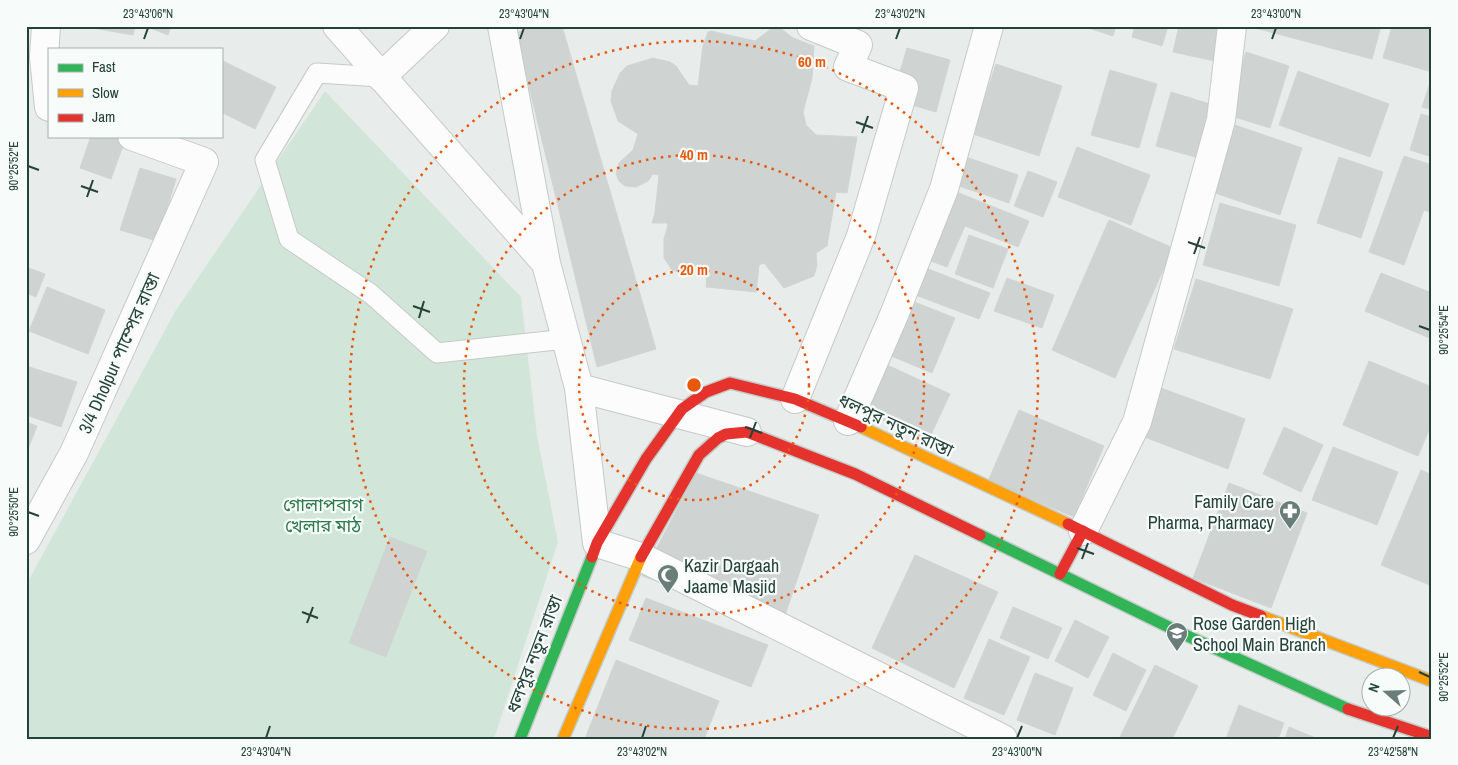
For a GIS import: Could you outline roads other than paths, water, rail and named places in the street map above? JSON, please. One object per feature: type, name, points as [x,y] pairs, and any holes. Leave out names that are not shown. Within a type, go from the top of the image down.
[{"type":"main road","name":"ধলপুর নতুন রাস্তা","points":[[520,739],[597,543],[646,459],[678,414],[706,392],[730,382],[795,399],[848,421],[1083,531],[1232,605],[1432,681]]},
{"type":"main road","points":[[563,739],[641,558],[699,455],[718,438],[726,434],[747,432],[856,474],[1181,633],[1340,706],[1432,737]]},
{"type":"main road","points":[[1060,574],[1083,531]]},
{"type":"street","points":[[46,26],[44,57],[48,97]]},
{"type":"street","points":[[337,26],[546,263]]},
{"type":"street","points":[[382,77],[435,26]]},
{"type":"street","points":[[502,26],[546,263],[579,388],[597,543],[641,558],[1003,739]]},
{"type":"street","points":[[795,399],[862,236],[904,88],[848,66],[858,45],[811,26]]},
{"type":"street","points":[[848,421],[894,315],[944,189],[989,26]]},
{"type":"street","points":[[1083,531],[1137,422],[1221,120],[1232,26]]},
{"type":"street","name":"3/4 Dholpur পাম্পের রাস্তা","points":[[26,540],[74,453],[204,162],[138,138]]},
{"type":"street","points":[[579,388],[747,432]]},
{"type":"lane","points":[[382,77],[317,73],[265,160],[289,239],[371,294],[437,352],[566,339]]},
{"type":"place","name":"Family Care Pharma, Pharmacy","points":[[1290,530]]},
{"type":"place","name":"Kazir Dargaah Jaame Masjid","points":[[668,594]]},
{"type":"place","name":"Rose Garden High School Main Branch","points":[[1177,652]]},
{"type":"park label","name":"গোলাপবাগ খেলার মাঠ","points":[[323,514]]}]
